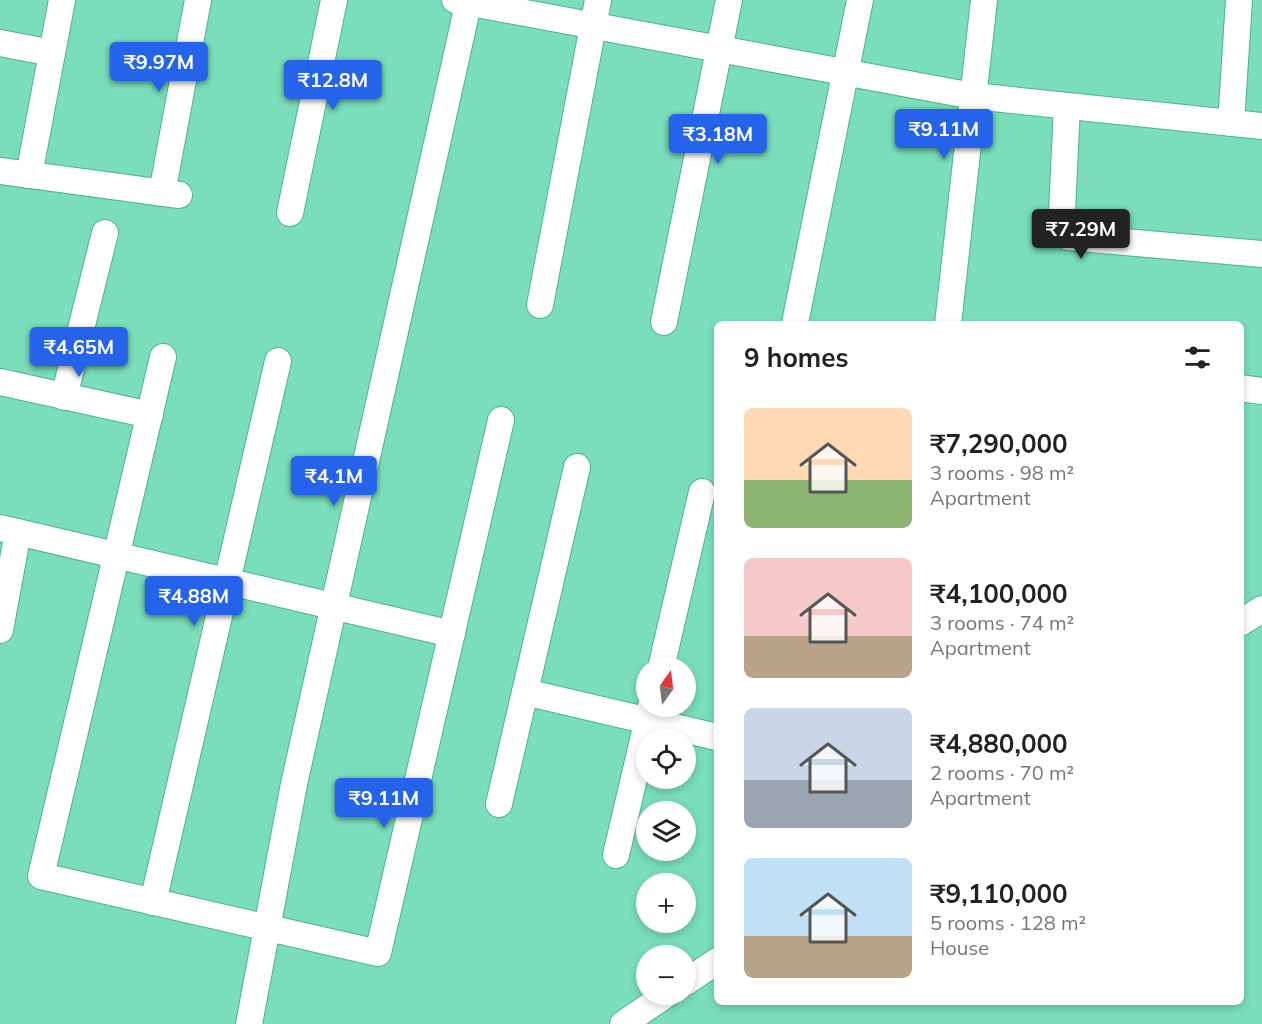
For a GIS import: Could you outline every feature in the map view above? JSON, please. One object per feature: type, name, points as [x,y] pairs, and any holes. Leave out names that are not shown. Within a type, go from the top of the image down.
[{"type":"street","points":[[29,175],[62,0]]},
{"type":"street","points":[[0,171],[171,194],[198,0]]},
{"type":"street","points":[[290,213],[334,0]]},
{"type":"street","points":[[540,305],[598,0]]},
{"type":"street","points":[[664,322],[729,0]]},
{"type":"street","points":[[795,321],[860,0]]},
{"type":"street","points":[[948,321],[984,0]]},
{"type":"street","points":[[1231,123],[1239,0]]},
{"type":"street","points":[[249,1024],[294,784],[464,1],[973,96],[1262,126]]},
{"type":"street","points":[[0,43],[52,53]]},
{"type":"street","points":[[1067,106],[1062,212],[1063,225],[1068,237],[1262,254]]},
{"type":"street","points":[[64,396],[105,232]]},
{"type":"street","points":[[163,357],[41,876],[378,953],[501,420]]},
{"type":"street","points":[[153,902],[278,361]]},
{"type":"street","points":[[0,382],[150,415]]},
{"type":"street","points":[[1244,389],[1262,391]]},
{"type":"street","points":[[499,804],[577,466]]},
{"type":"street","points":[[664,657],[702,492]]},
{"type":"street","points":[[0,630],[9,530],[452,634]]},
{"type":"street","points":[[1244,620],[1262,609]]},
{"type":"street","points":[[525,692],[636,712]]},
{"type":"street","points":[[616,855],[649,717]]},
{"type":"street","points":[[659,717],[714,736]]},
{"type":"street","points":[[696,975],[714,963]]},
{"type":"street","points":[[623,1024],[651,1005]]}]
